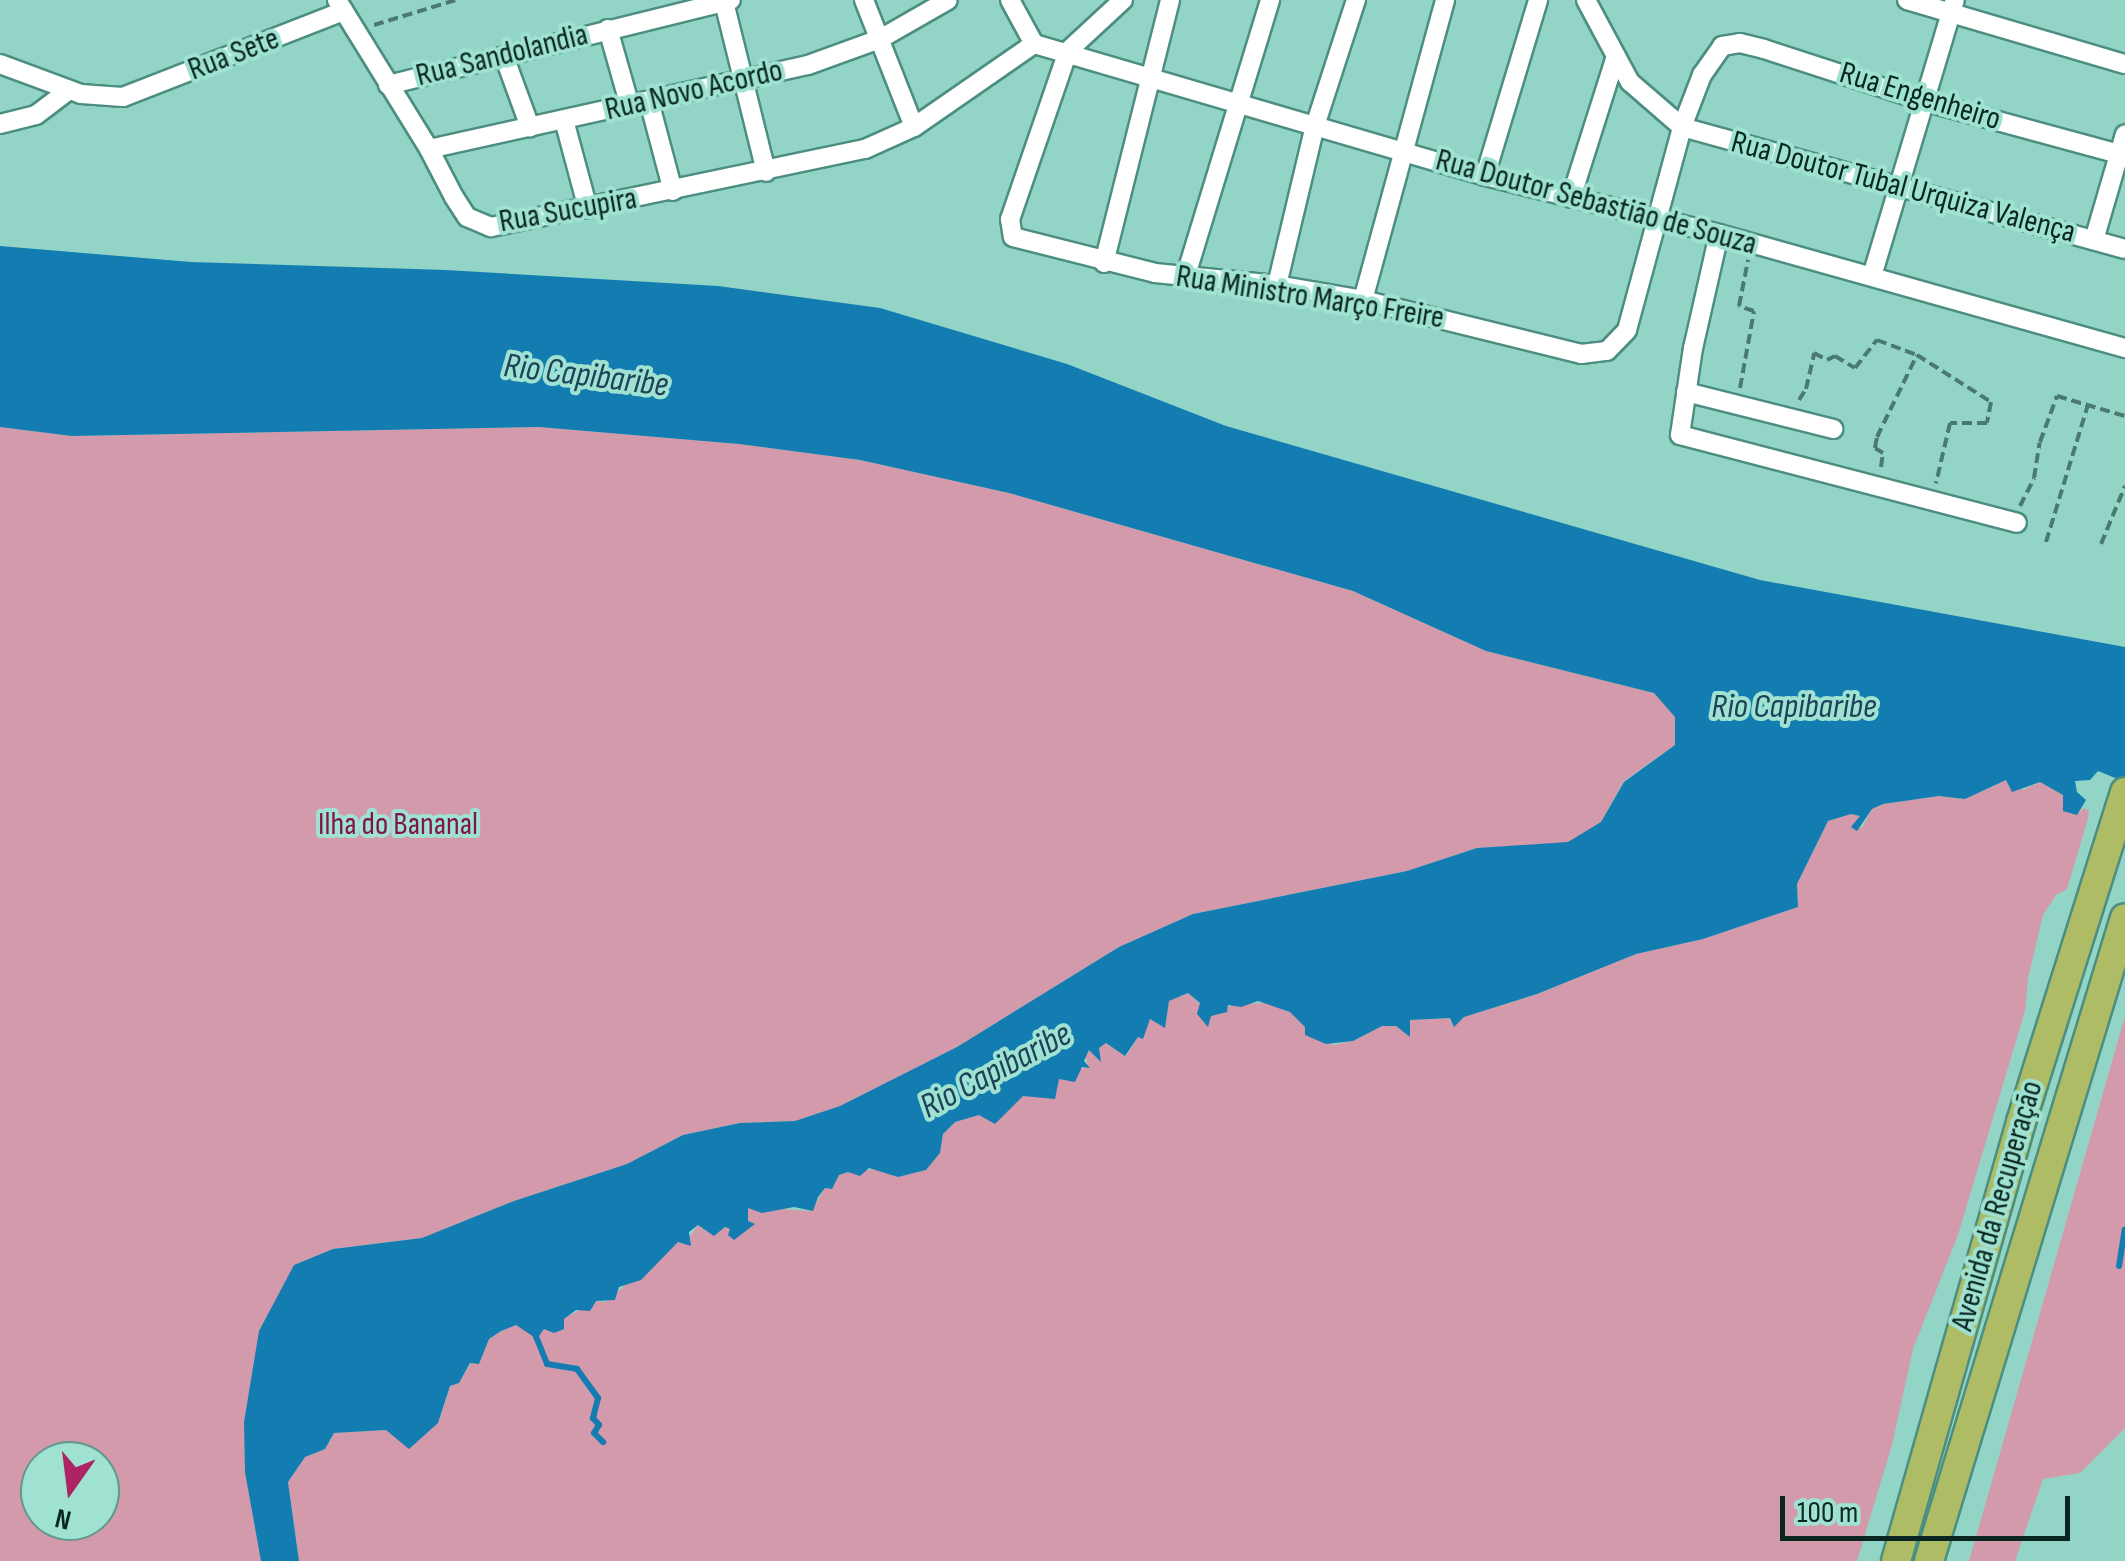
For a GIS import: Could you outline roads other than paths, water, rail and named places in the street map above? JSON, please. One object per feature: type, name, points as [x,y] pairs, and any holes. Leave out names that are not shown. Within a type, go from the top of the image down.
[{"type":"highway","name":"Avenida da Recuperação","points":[[1896,1561],[2020,1122],[2125,792]]},
{"type":"highway","name":"Avenida da Recuperação","points":[[1929,1561],[2125,918]]},
{"type":"street","points":[[864,0],[914,127]]},
{"type":"street","name":"Rua Novo Acordo","points":[[429,148],[744,82],[880,39],[912,8],[948,0]]},
{"type":"street","points":[[1010,0],[1034,44]]},
{"type":"street","points":[[1093,0],[1103,18]]},
{"type":"street","points":[[1068,51],[1123,0]]},
{"type":"street","points":[[1104,263],[1170,0]]},
{"type":"street","points":[[1186,275],[1270,0]]},
{"type":"street","points":[[1277,285],[1315,126],[1356,0]]},
{"type":"street","points":[[1363,300],[1400,151],[1446,0]]},
{"type":"street","points":[[1485,176],[1538,0]]},
{"type":"street","points":[[1586,0],[1615,59],[1646,101],[1682,126],[1654,218]]},
{"type":"street","points":[[1907,0],[1953,6],[2125,64]]},
{"type":"street","points":[[728,1],[766,172]]},
{"type":"street","name":"Rua Sandolandia","points":[[388,85],[608,30],[673,6],[728,1]]},
{"type":"street","name":"Rua Sucupira","points":[[340,6],[429,148],[454,198],[478,224],[504,226],[865,148],[914,127],[1034,44]]},
{"type":"street","name":"Rua Sete","points":[[69,90],[122,98],[340,6]]},
{"type":"street","points":[[1872,276],[1953,6]]},
{"type":"street","points":[[608,30],[630,106]]},
{"type":"street","name":"Rua Engenheiro","points":[[1682,126],[1706,66],[1722,46],[1740,43],[1924,101],[2119,154]]},
{"type":"street","name":"Rua Doutor Sebastião de Souza","points":[[1034,44],[1485,176],[1719,234],[2125,348]]},
{"type":"street","name":"Rua Ministro Março Freire","points":[[1068,51],[1010,219],[1014,237],[1104,263],[1363,300],[1581,354],[1607,351],[1627,330],[1654,218]]},
{"type":"street","points":[[504,56],[530,127]]},
{"type":"street","points":[[1571,198],[1615,59]]},
{"type":"street","points":[[0,64],[69,90]]},
{"type":"street","points":[[0,124],[36,115],[69,90]]},
{"type":"street","points":[[649,101],[673,191]]},
{"type":"street","points":[[564,120],[588,208]]},
{"type":"street","name":"Rua Doutor Tubal Urquiza Valença","points":[[1682,126],[2125,249]]},
{"type":"street","points":[[2094,240],[2125,134]]},
{"type":"street","points":[[1719,234],[1680,435],[2016,523]]},
{"type":"street","points":[[1686,392],[1834,429]]},
{"type":"water","name":"Rio Capibaribe","points":[[0,246],[191,262],[446,270],[718,286],[880,308],[1067,364],[1226,426],[1760,580],[2125,647],[2125,782],[2098,771],[2090,780],[2075,781],[2077,792],[2086,800],[2077,815],[2063,811],[2063,795],[2040,782],[2012,792],[2006,780],[1965,799],[1939,796],[1883,804],[1872,809],[1857,831],[1851,827],[1860,816],[1851,814],[1828,821],[1797,884],[1798,907],[1703,939],[1636,954],[1537,994],[1464,1017],[1454,1027],[1450,1018],[1410,1020],[1410,1037],[1396,1026],[1382,1026],[1353,1041],[1326,1044],[1305,1035],[1305,1027],[1290,1012],[1258,1001],[1241,1007],[1228,1005],[1227,1012],[1211,1016],[1208,1027],[1197,1014],[1200,1003],[1188,993],[1169,1001],[1165,1028],[1150,1019],[1143,1039],[1138,1037],[1125,1056],[1106,1043],[1099,1048],[1101,1062],[1089,1050],[1084,1061],[1090,1068],[1082,1067],[1075,1082],[1059,1079],[1055,1099],[1023,1096],[995,1124],[979,1115],[955,1122],[943,1134],[940,1153],[926,1170],[898,1177],[869,1168],[860,1176],[848,1172],[839,1175],[832,1189],[825,1188],[818,1197],[813,1211],[794,1207],[762,1213],[748,1208],[748,1221],[755,1224],[734,1240],[728,1235],[730,1229],[725,1227],[714,1236],[698,1225],[689,1232],[691,1246],[678,1242],[641,1280],[619,1287],[615,1300],[596,1301],[590,1311],[576,1310],[564,1319],[564,1329],[554,1333],[544,1329],[537,1339],[516,1325],[501,1331],[489,1339],[479,1364],[470,1363],[459,1383],[450,1386],[438,1423],[409,1449],[386,1430],[334,1433],[325,1449],[305,1457],[288,1482],[299,1561],[261,1561],[245,1472],[244,1422],[259,1331],[294,1265],[333,1249],[422,1238],[514,1201],[627,1164],[683,1135],[740,1123],[795,1121],[840,1106],[957,1047],[1119,947],[1193,914],[1407,871],[1477,848],[1568,842],[1601,822],[1624,782],[1675,745],[1675,717],[1654,693],[1486,651],[1353,591],[1009,493],[860,460],[739,444],[539,427],[72,436],[0,427]]},
{"type":"waterway","points":[[2119,1266],[2125,1229]]},
{"type":"waterway","points":[[535,1334],[547,1364],[577,1369],[598,1398],[593,1418],[599,1425],[594,1433],[603,1442]]},
{"type":"park label","name":"Ilha do Bananal","points":[[398,825]]}]
